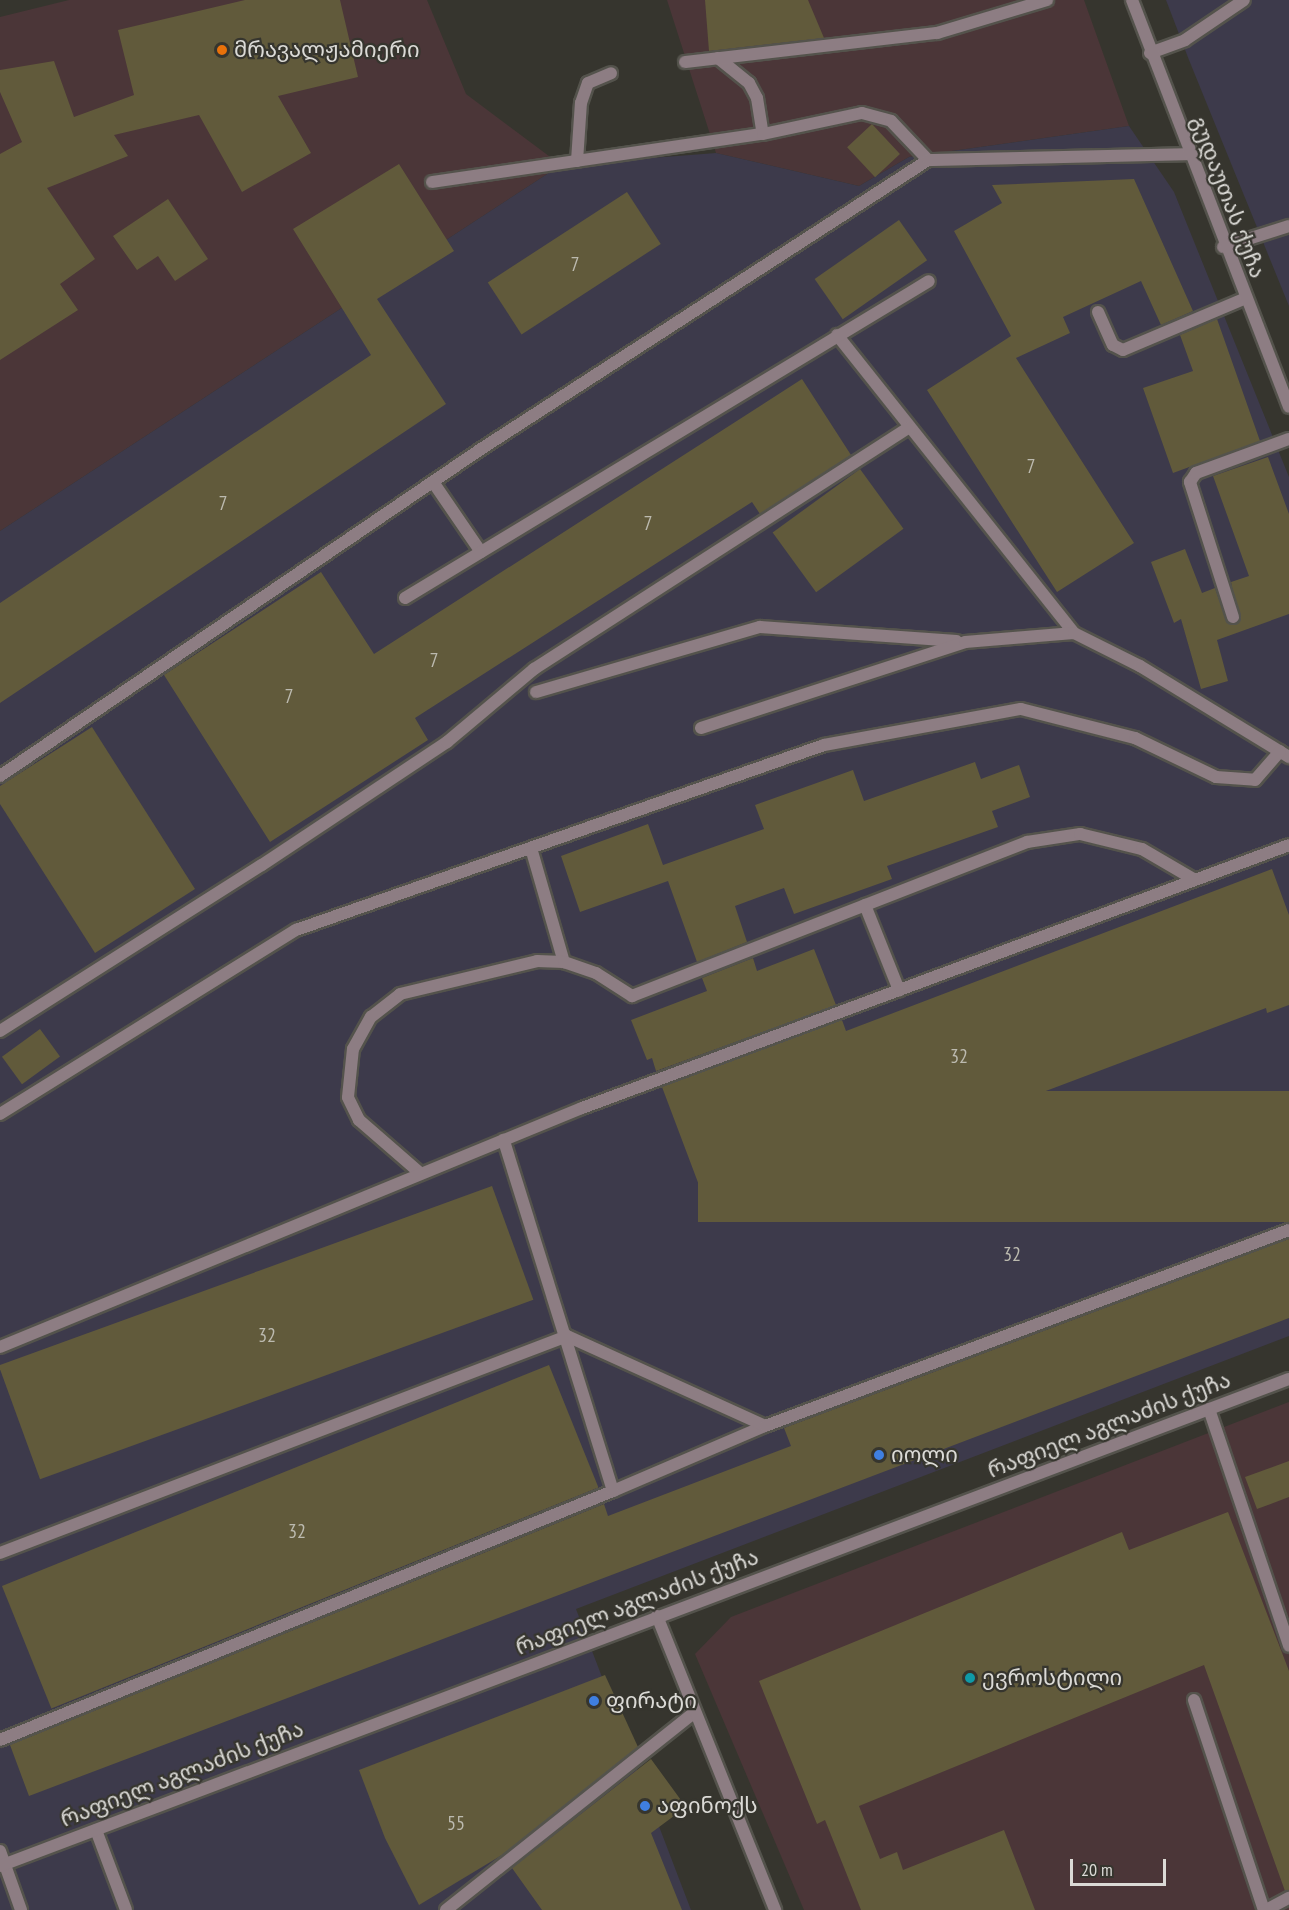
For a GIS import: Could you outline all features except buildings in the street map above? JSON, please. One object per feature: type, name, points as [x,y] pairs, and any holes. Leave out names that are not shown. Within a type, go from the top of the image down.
[{"type":"street","points":[[685,62],[937,33],[1047,0]]},
{"type":"street","name":"გუდაუთას ქუჩა","points":[[1132,0],[1223,247],[1289,407]]},
{"type":"street","points":[[1150,53],[1185,39],[1244,0]]},
{"type":"street","points":[[718,58],[753,90],[763,134]]},
{"type":"street","points":[[577,161],[581,103],[588,83],[611,73]]},
{"type":"street","points":[[432,182],[763,134],[877,114],[891,121],[928,160]]},
{"type":"street","points":[[0,776],[433,482],[928,160],[1189,154]]},
{"type":"street","points":[[1223,247],[1289,225]]},
{"type":"street","points":[[405,598],[929,281]]},
{"type":"street","points":[[1098,312],[1113,345],[1122,350],[1244,299]]},
{"type":"street","points":[[0,1114],[296,930],[824,745],[1021,709],[1135,738],[1216,777],[1255,780],[1284,754],[1074,633],[908,428],[837,335]]},
{"type":"street","points":[[0,1031],[291,846],[447,742],[534,669],[908,428]]},
{"type":"street","points":[[1233,617],[1190,482],[1196,473],[1289,439]]},
{"type":"street","points":[[433,482],[481,552]]},
{"type":"street","points":[[536,692],[760,627],[965,642],[1074,633]]},
{"type":"street","points":[[701,728],[965,642]]},
{"type":"street","points":[[420,1173],[359,1120],[348,1097],[347,1069],[370,1017],[400,994],[492,968],[564,962],[596,973],[632,996],[1027,842],[1080,834],[1142,849],[1195,880]]},
{"type":"street","points":[[0,1347],[504,1140],[1289,845]]},
{"type":"street","points":[[531,848],[564,962]]},
{"type":"street","points":[[865,905],[899,990]]},
{"type":"street","points":[[504,1140],[614,1491]]},
{"type":"street","points":[[0,1740],[614,1491],[765,1426],[1289,1230]]},
{"type":"street","points":[[0,1553],[567,1336],[765,1426]]},
{"type":"street","name":"რაფიელ აგლაძის ქუჩა","points":[[2,1865],[1289,1379]]},
{"type":"street","points":[[1209,1409],[1289,1646]]},
{"type":"street","points":[[657,1616],[775,1910]]},
{"type":"street","points":[[1194,1700],[1265,1910],[1289,1898]]},
{"type":"street","points":[[446,1910],[695,1712]]},
{"type":"street","points":[[96,1830],[126,1910]]},
{"type":"street","points":[[0,1851],[2,1865],[21,1910]]},
{"type":"shaded area","points":[[69,0],[427,0],[466,94],[561,165],[0,531],[0,17]]},
{"type":"shaded area","points":[[667,0],[1084,0],[1129,126],[909,157],[859,186],[716,153]]},
{"type":"shaded area","points":[[1166,0],[1289,0],[1289,306],[1189,60]]},
{"type":"shaded area","points":[[1129,126],[1174,192],[1289,477],[1289,1336],[576,1609],[691,1910],[0,1910],[0,531],[561,165],[716,153],[859,186],[909,157]]},
{"type":"shaded area","points":[[1289,1402],[1289,1910],[804,1910],[695,1654],[731,1617]]},
{"type":"place","name":"მრავალჟამიერი","points":[[222,50]]},
{"type":"place","name":"იოლი","points":[[879,1455]]},
{"type":"place","name":"ევროსტილი","points":[[970,1678]]},
{"type":"place","name":"ფირატი","points":[[594,1701]]},
{"type":"place","name":"აფინოქს","points":[[645,1806]]}]
